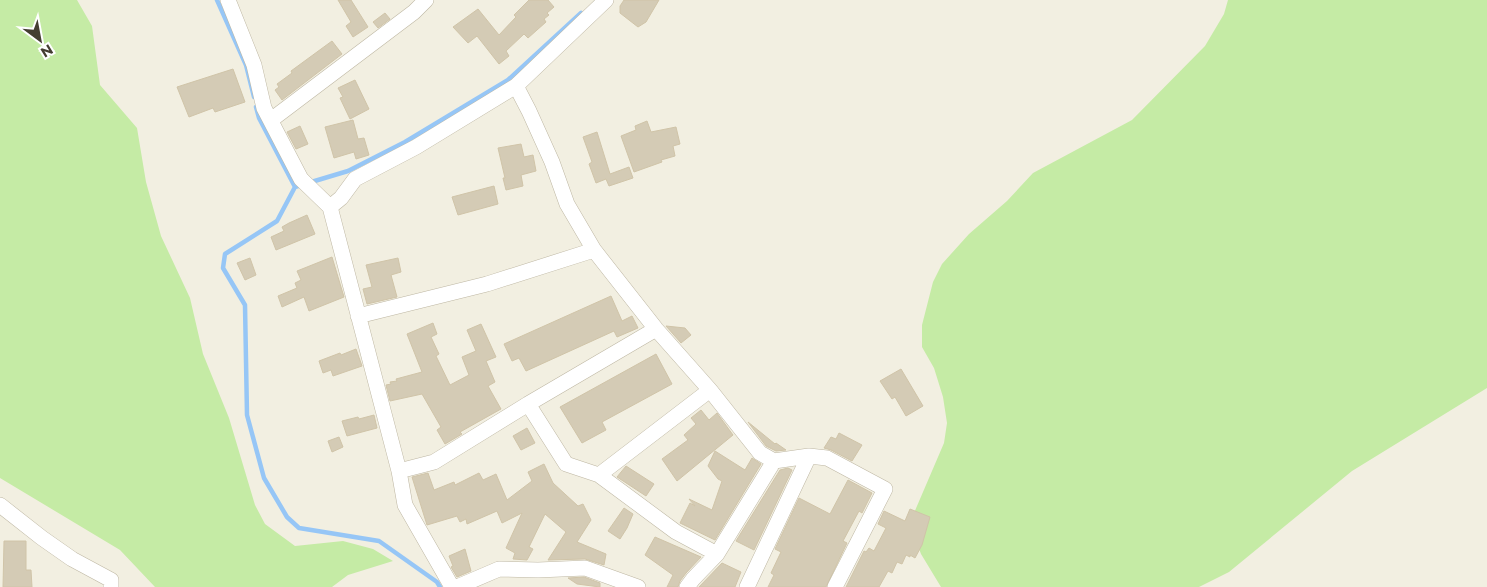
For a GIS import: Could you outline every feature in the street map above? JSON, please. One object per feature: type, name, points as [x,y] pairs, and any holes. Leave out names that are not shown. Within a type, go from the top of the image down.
[{"type":"street","points":[[228,0],[254,64],[264,108],[301,179],[330,207],[399,471],[405,505],[452,587]]},
{"type":"street","points":[[271,120],[414,12],[426,0]]},
{"type":"street","points":[[330,207],[341,198],[356,179],[416,147],[516,86],[606,0]]},
{"type":"street","points":[[516,86],[552,162],[567,204],[594,250],[656,329],[710,390],[760,454],[774,461],[810,456],[827,458],[885,489],[835,587]]},
{"type":"street","points":[[358,316],[487,284],[594,250]]},
{"type":"street","points":[[399,471],[434,462],[656,329]]},
{"type":"street","points":[[599,475],[710,390]]},
{"type":"street","points":[[528,404],[566,464],[599,475],[676,532],[718,554]]},
{"type":"street","points":[[747,587],[810,456]]},
{"type":"street","points":[[687,587],[718,554],[774,461]]},
{"type":"street","points":[[0,505],[72,559],[112,580],[112,587]]},
{"type":"street","points":[[458,587],[499,569],[585,568],[638,587]]},
{"type":"green space","points":[[0,0],[77,0],[92,26],[100,85],[137,128],[146,182],[161,236],[190,298],[203,354],[229,418],[255,505],[265,524],[295,546],[343,541],[373,549],[393,561],[348,575],[332,587],[155,587],[120,550],[0,478]]},
{"type":"green space","points":[[1228,0],[1487,0],[1487,388],[1352,471],[1229,572],[1199,587],[941,587],[921,554],[914,535],[914,513],[944,443],[947,423],[943,397],[934,368],[922,347],[922,325],[933,282],[942,264],[969,234],[1007,201],[1033,173],[1132,120],[1205,46],[1224,14]]},
{"type":"building","points":[[338,0],[351,0],[368,27],[353,37],[346,26],[351,22]]},
{"type":"building","points":[[529,0],[548,0],[554,7],[547,13],[549,15],[544,19],[546,22],[528,38],[524,34],[506,51],[509,56],[499,64],[477,36],[468,43],[453,27],[478,9],[499,35],[516,17],[514,15]]},
{"type":"building","points":[[624,0],[659,0],[646,22],[638,27],[620,13],[620,6]]},
{"type":"building","points":[[385,13],[390,19],[378,28],[373,22]]},
{"type":"building","points":[[332,41],[342,54],[282,100],[275,90],[279,87],[277,84],[292,73],[291,71]]},
{"type":"building","points":[[233,69],[245,102],[215,112],[213,108],[189,117],[177,87]]},
{"type":"building","points":[[355,80],[369,109],[350,119],[340,98],[343,97],[338,88]]},
{"type":"building","points":[[353,120],[358,139],[364,138],[369,155],[356,159],[354,152],[334,158],[325,127]]},
{"type":"building","points":[[647,121],[651,132],[676,127],[680,144],[673,146],[675,156],[634,172],[621,136],[636,130],[635,126]]},
{"type":"building","points":[[300,126],[308,144],[296,149],[287,132]]},
{"type":"building","points":[[597,132],[610,174],[629,167],[633,178],[609,186],[606,179],[596,183],[589,164],[592,162],[583,137]]},
{"type":"building","points":[[521,144],[524,157],[533,155],[536,171],[521,175],[523,186],[506,190],[498,148]]},
{"type":"building","points":[[494,186],[498,204],[458,215],[452,197]]},
{"type":"building","points":[[307,215],[315,234],[276,250],[271,237],[284,231],[282,227]]},
{"type":"building","points":[[332,257],[344,297],[309,311],[304,297],[282,307],[278,296],[297,288],[295,283],[301,280],[297,271]]},
{"type":"building","points":[[250,258],[256,275],[245,280],[237,263]]},
{"type":"building","points":[[398,258],[401,272],[391,275],[397,297],[367,304],[363,289],[372,287],[366,265]]},
{"type":"building","points":[[611,296],[622,321],[632,316],[638,328],[617,337],[614,331],[526,371],[519,358],[512,361],[504,344]]},
{"type":"building","points":[[433,323],[437,334],[431,337],[439,354],[436,356],[450,385],[469,375],[462,357],[476,351],[467,330],[481,324],[496,357],[486,361],[495,382],[488,386],[501,409],[460,432],[462,434],[445,444],[437,430],[441,427],[422,394],[390,401],[386,385],[397,381],[396,379],[422,372],[407,334]]},
{"type":"building","points":[[666,326],[685,328],[691,335],[681,343]]},
{"type":"building","points":[[356,349],[362,366],[333,376],[331,370],[323,373],[319,361]]},
{"type":"building","points":[[656,354],[672,384],[602,422],[606,430],[582,443],[560,407]]},
{"type":"building","points":[[901,369],[923,406],[906,416],[895,397],[892,399],[880,381]]},
{"type":"building","points":[[701,410],[709,420],[717,413],[733,435],[677,481],[662,459],[688,440],[684,435],[696,424],[691,418]]},
{"type":"building","points":[[374,415],[377,428],[347,436],[342,421]]},
{"type":"building","points":[[748,422],[775,444],[786,450],[776,451],[766,446]]},
{"type":"building","points":[[527,428],[535,443],[521,450],[513,436]]},
{"type":"building","points":[[839,433],[862,445],[852,461],[824,448],[831,437],[836,439]]},
{"type":"building","points":[[339,437],[343,447],[332,452],[328,441]]},
{"type":"building","points":[[715,451],[745,470],[752,458],[761,464],[715,540],[680,523],[690,503],[695,506],[689,499],[712,510],[722,481],[718,479],[708,466]]},
{"type":"building","points":[[544,464],[553,483],[578,506],[583,504],[591,520],[577,542],[606,554],[604,565],[585,559],[548,560],[566,532],[545,514],[529,547],[533,549],[527,560],[513,559],[515,553],[506,548],[522,513],[502,523],[497,511],[467,524],[466,519],[460,522],[457,516],[427,525],[412,477],[428,473],[434,490],[454,482],[455,485],[479,473],[483,480],[496,474],[507,500],[532,481],[528,472]]},
{"type":"building","points":[[626,466],[654,484],[646,496],[617,477]]},
{"type":"building","points":[[788,468],[792,470],[754,550],[736,541],[780,470]]},
{"type":"building","points":[[848,480],[872,493],[862,513],[859,511],[843,541],[847,543],[826,587],[768,587],[774,575],[771,573],[781,552],[775,549],[799,498],[830,514]]},
{"type":"building","points":[[624,508],[633,514],[620,539],[608,531]]},
{"type":"building","points":[[910,509],[930,517],[922,545],[915,558],[906,555],[902,564],[897,562],[892,573],[888,571],[879,587],[846,587],[864,551],[866,552],[869,548],[874,551],[886,528],[878,524],[884,511],[905,521]]},
{"type":"building","points":[[655,537],[701,557],[686,573],[678,587],[667,587],[673,575],[645,555]]},
{"type":"building","points":[[4,541],[26,541],[26,570],[31,570],[32,587],[3,587]]},
{"type":"building","points":[[465,549],[471,571],[457,577],[451,567],[453,566],[449,556]]},
{"type":"building","points":[[722,563],[741,572],[735,587],[699,587]]},
{"type":"building","points":[[584,577],[600,583],[600,587],[577,584],[568,578]]},
{"type":"waterway","points":[[217,0],[246,65],[254,97]]},
{"type":"waterway","points":[[308,183],[348,171],[405,142],[508,80],[581,13]]},
{"type":"waterway","points":[[256,107],[259,118],[295,187]]},
{"type":"waterway","points":[[301,185],[295,187],[277,221],[225,254],[223,268],[245,305],[247,415],[264,478],[287,517],[299,528],[379,541],[437,582],[440,587]]}]
